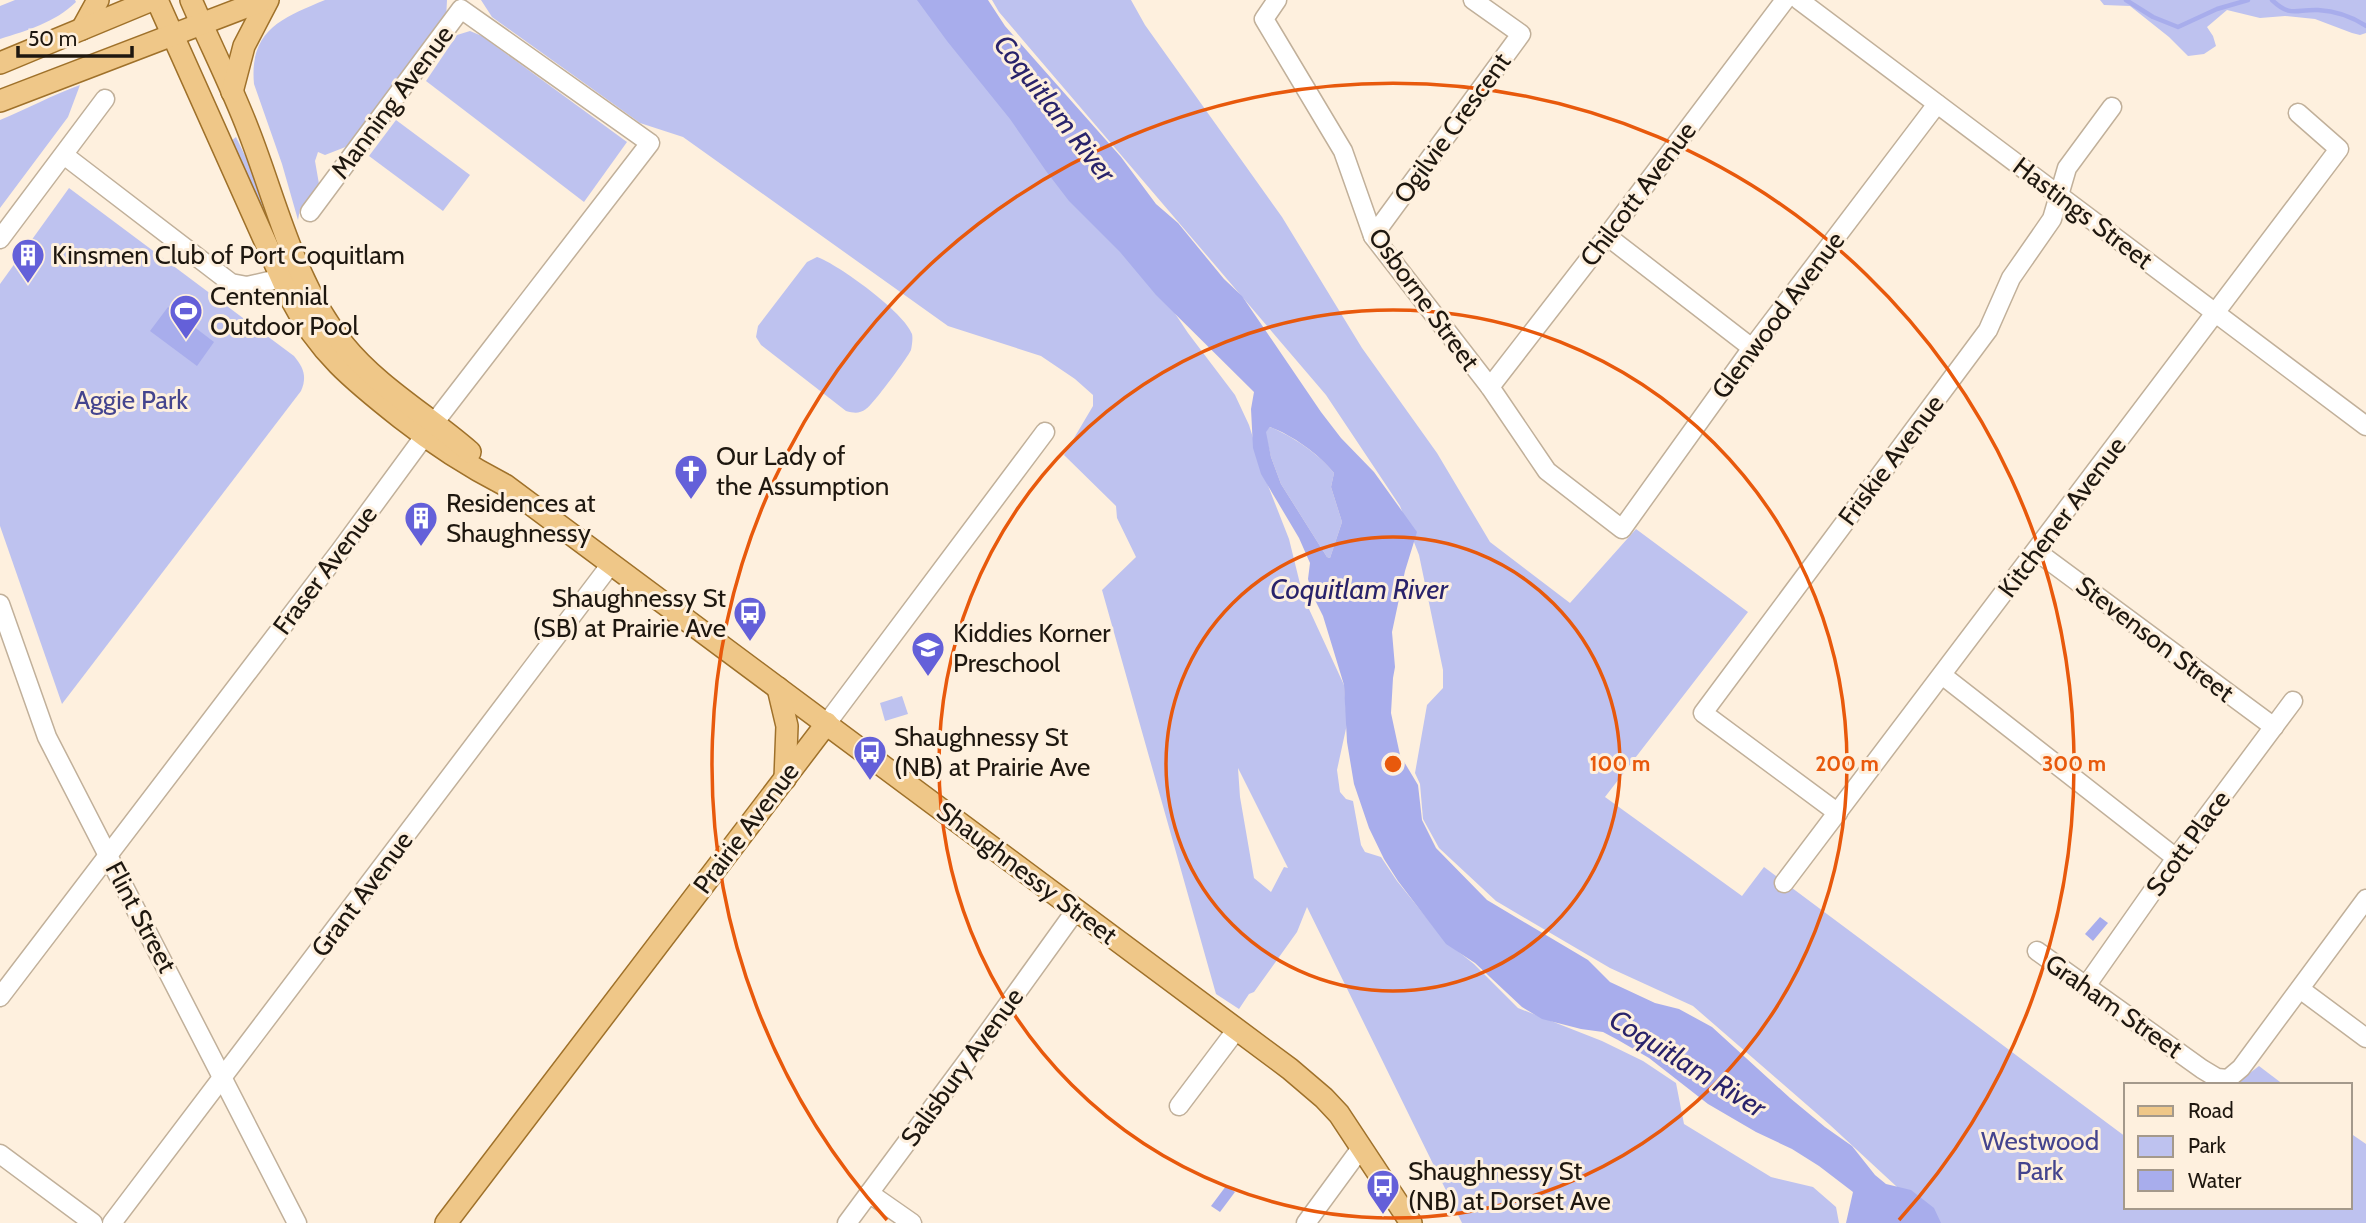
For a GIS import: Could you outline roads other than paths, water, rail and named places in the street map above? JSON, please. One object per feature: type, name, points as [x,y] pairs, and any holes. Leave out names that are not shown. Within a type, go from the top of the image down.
[{"type":"main road","points":[[82,29],[98,0]]},
{"type":"main road","points":[[0,63],[154,0]]},
{"type":"main road","name":"Shaughnessy Street","points":[[154,0],[305,324],[337,365],[374,397],[430,429]]},
{"type":"main road","name":"Shaughnessy Street","points":[[191,0],[249,132],[297,264],[319,308],[340,339],[361,363],[461,460],[505,485],[827,723],[1237,1029],[1324,1098],[1339,1114],[1411,1223]]},
{"type":"main road","points":[[0,101],[266,0]]},
{"type":"main road","points":[[232,92],[244,46],[266,0]]},
{"type":"main road","points":[[778,688],[787,726],[785,779]]},
{"type":"main road","name":"Prairie Avenue","points":[[446,1223],[827,723]]},
{"type":"street","name":"Osborne Street","points":[[1278,0],[1264,19],[1343,151],[1373,236],[1490,387],[1547,471],[1622,529]]},
{"type":"street","name":"Ogilvie Crescent","points":[[1373,236],[1521,34],[1474,0]]},
{"type":"street","name":"Chilcott Avenue","points":[[1490,387],[1785,0]]},
{"type":"street","name":"Hastings Street","points":[[1799,0],[2366,426]]},
{"type":"street","name":"Manning Avenue","points":[[310,212],[461,9],[650,143]]},
{"type":"street","points":[[0,239],[105,99]]},
{"type":"street","name":"Glenwood Avenue","points":[[1622,529],[1752,348],[1937,104]]},
{"type":"street","name":"Friskie Avenue","points":[[1838,813],[1703,713],[1988,330],[2011,278],[2052,219],[2067,168],[2112,107]]},
{"type":"street","name":"Kitchener Avenue","points":[[1784,883],[2339,149],[2298,113]]},
{"type":"street","name":"Fraser Avenue","points":[[0,997],[650,143]]},
{"type":"street","points":[[64,155],[231,283],[247,286],[282,278]]},
{"type":"street","points":[[1607,236],[1752,348]]},
{"type":"street","name":"Prairie Avenue","points":[[827,723],[1045,432]]},
{"type":"street","name":"Stevenson Street","points":[[2036,551],[2274,727]]},
{"type":"street","name":"Grant Avenue","points":[[112,1223],[611,564]]},
{"type":"street","name":"Flint Street","points":[[0,604],[4,629],[47,737],[297,1223]]},
{"type":"street","points":[[1942,675],[2176,858]]},
{"type":"street","name":"Scott Place","points":[[2086,986],[2176,858],[2293,701]]},
{"type":"street","points":[[2366,899],[2300,989],[2366,1038]]},
{"type":"street","name":"Salisbury Avenue","points":[[847,1223],[1076,910]]},
{"type":"street","name":"Graham Street","points":[[2037,951],[2217,1078],[2228,1079],[2241,1068],[2300,989]]},
{"type":"street","points":[[1179,1106],[1237,1029]]},
{"type":"street","points":[[1306,1223],[1362,1148]]},
{"type":"street","points":[[0,1154],[93,1223]]},
{"type":"street","points":[[869,1193],[912,1223]]},
{"type":"water","name":"Coquitlam River","points":[[917,0],[988,0],[1005,26],[1121,157],[1156,204],[1178,223],[1224,279],[1242,296],[1321,412],[1341,438],[1374,472],[1417,532],[1405,571],[1392,632],[1395,667],[1391,713],[1400,755],[1418,785],[1422,820],[1436,848],[1487,900],[1588,960],[1610,982],[1655,1003],[1679,1009],[1712,1027],[1790,1098],[1852,1146],[1875,1175],[1886,1184],[1911,1190],[1934,1208],[1941,1223],[1846,1223],[1853,1192],[1819,1166],[1708,1104],[1649,1058],[1603,1032],[1542,1019],[1522,1007],[1475,963],[1446,944],[1398,881],[1369,828],[1354,784],[1347,742],[1344,685],[1323,616],[1312,594],[1308,579],[1310,563],[1299,538],[1261,474],[1253,448],[1251,409],[1254,392],[1156,295],[1120,252],[1069,201],[1010,119]],"holes":[[[1270,427],[1313,452],[1334,473],[1331,487],[1342,522],[1330,558],[1281,484],[1271,457],[1266,432]]]},
{"type":"water","points":[[168,307],[214,342],[197,366],[150,331]]},
{"type":"water","points":[[2100,917],[2108,923],[2093,941],[2085,934]]},
{"type":"water","points":[[1226,1186],[1235,1192],[1220,1212],[1211,1206]]},
{"type":"waterway","points":[[2126,0],[2153,17],[2178,27],[2217,9],[2248,0]]},
{"type":"waterway","points":[[2272,0],[2289,11],[2331,12],[2366,26]]},
{"type":"place","name":"Kinsmen Club of Port Coquitlam","points":[[28,285]]},
{"type":"place","name":"Centennial Outdoor Pool","points":[[186,341]]},
{"type":"place","name":"Our Lady of the Assumption","points":[[691,501]]},
{"type":"place","name":"Residences at Shaughnessy","points":[[421,548]]},
{"type":"place","name":"Shaughnessy St (SB) at Prairie Ave","points":[[750,643]]},
{"type":"place","name":"Kiddies Korner Preschool","points":[[928,678]]},
{"type":"place","name":"Shaughnessy St (NB) at Prairie Ave","points":[[870,782]]},
{"type":"place","name":"Shaughnessy St (NB) at Dorset Ave","points":[[1383,1216]]},
{"type":"park label","name":"Aggie Park","points":[[131,400]]},
{"type":"park label","name":"Westwood Park","points":[[2040,1156]]}]
